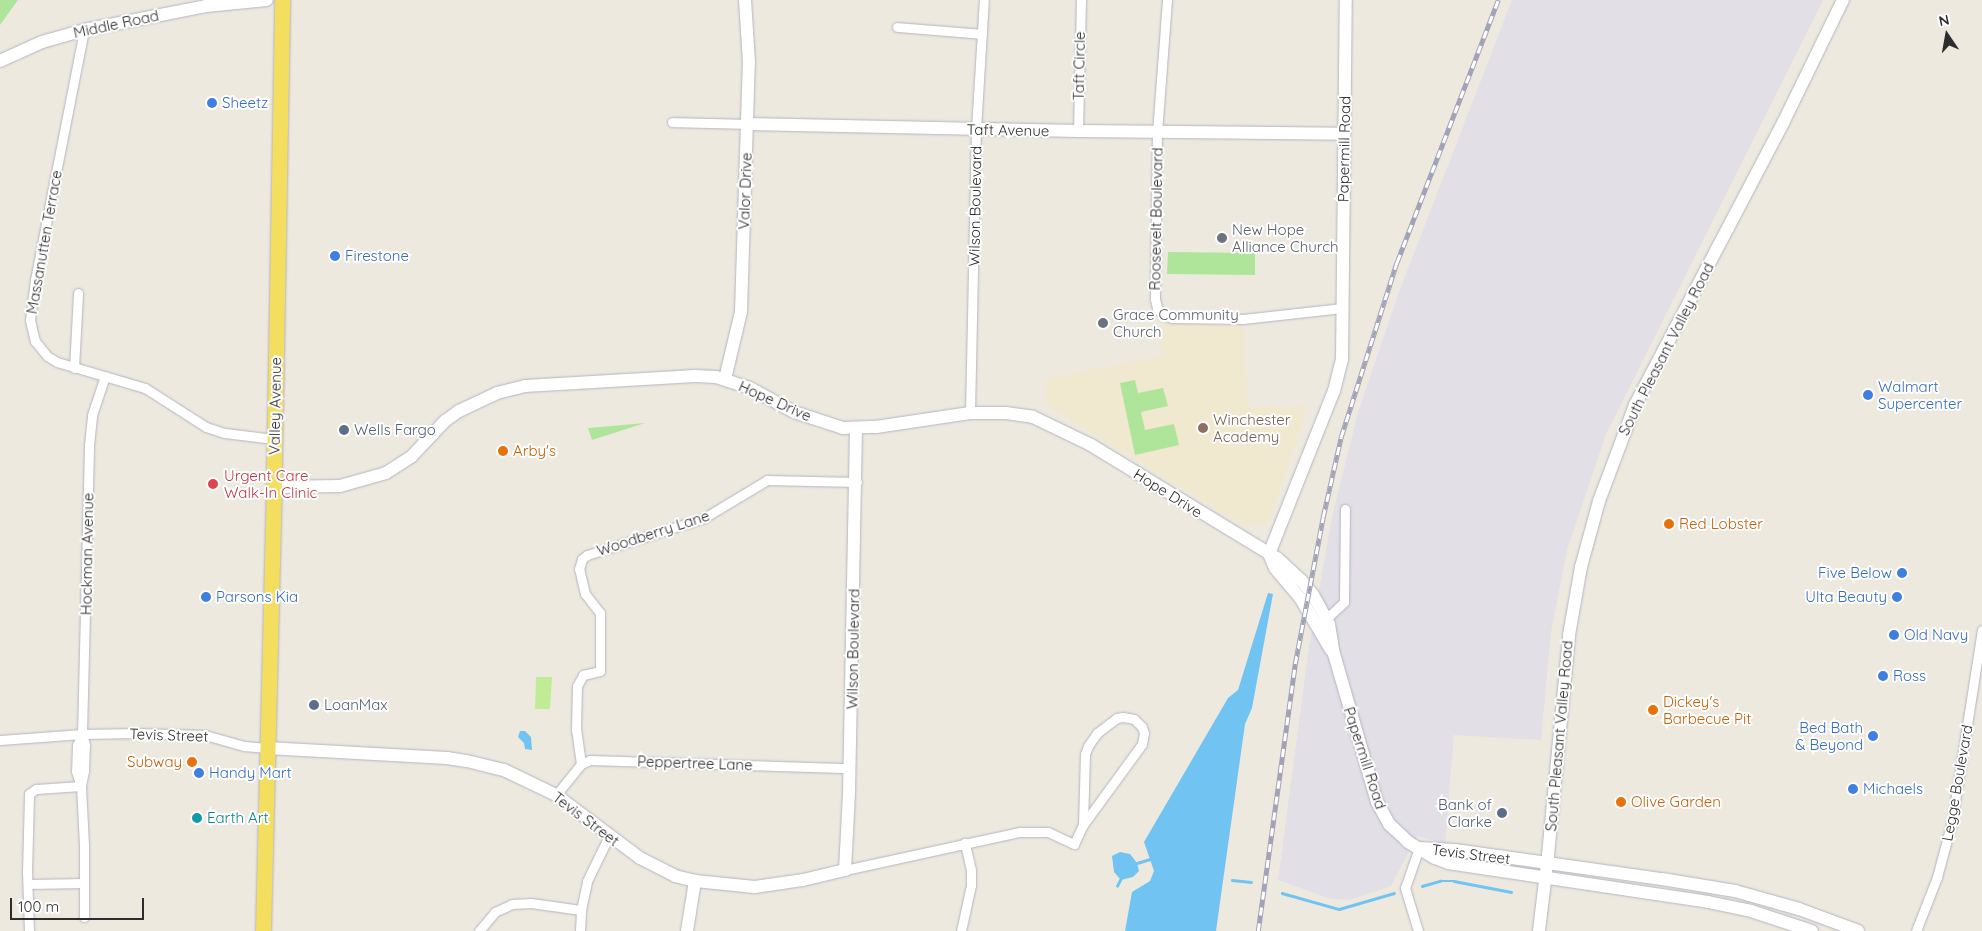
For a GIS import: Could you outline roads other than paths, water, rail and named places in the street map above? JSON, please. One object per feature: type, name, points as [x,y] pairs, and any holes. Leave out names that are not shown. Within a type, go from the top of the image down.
[{"type":"main road","name":"Valley Avenue","points":[[263,931],[282,0]]},
{"type":"street","name":"Middle Road","points":[[0,61],[42,42],[84,30],[206,6],[267,0]]},
{"type":"street","name":"Valor Drive","points":[[725,379],[742,312],[749,44],[745,0]]},
{"type":"street","name":"Wilson Boulevard","points":[[970,413],[976,129],[984,0]]},
{"type":"street","name":"Taft Circle","points":[[1078,131],[1081,0]]},
{"type":"street","name":"Roosevelt Boulevard","points":[[1168,0],[1157,133],[1155,299],[1157,308],[1164,315],[1180,318],[1254,319],[1342,308]]},
{"type":"street","name":"Papermill Road","points":[[1334,654],[1310,612],[1275,568],[1269,554],[1340,376],[1342,360],[1346,0]]},
{"type":"street","name":"South Pleasant Valley Road","points":[[1539,931],[1572,609],[1588,541],[1605,484],[1642,392],[1767,154],[1842,0]]},
{"type":"street","points":[[897,27],[982,34]]},
{"type":"street","name":"Massanutten Terrace","points":[[84,30],[70,110],[47,215],[30,320],[35,341],[47,356],[57,362],[145,388],[211,429],[274,440]]},
{"type":"street","name":"Taft Avenue","points":[[672,122],[1157,133],[1344,134]]},
{"type":"street","points":[[74,368],[78,293]]},
{"type":"street","name":"Hockman Avenue","points":[[84,917],[80,786],[76,771],[76,754],[82,734],[90,434],[92,416],[105,376]]},
{"type":"street","name":"Hope Drive","points":[[273,488],[340,486],[386,473],[411,456],[445,422],[459,411],[484,398],[511,389],[695,376],[725,379],[750,388],[794,412],[832,425],[856,428],[970,413],[1006,413],[1033,417],[1091,445],[1269,554]]},
{"type":"street","name":"Wilson Boulevard","points":[[844,870],[850,768],[857,482],[856,428]]},
{"type":"street","name":"Woodberry Lane","points":[[581,764],[576,730],[576,686],[583,675],[600,672],[600,613],[585,594],[579,569],[582,559],[587,555],[704,518],[767,480],[857,482]]},
{"type":"street","points":[[1327,618],[1344,602],[1345,509]]},
{"type":"street","name":"Papermill Road","points":[[1269,554],[1288,566],[1313,595],[1327,618],[1334,654],[1376,802],[1394,830],[1419,848]]},
{"type":"street","name":"Legge Boulevard","points":[[1916,931],[1937,877],[1952,821],[1982,630]]},
{"type":"street","points":[[1117,718],[1134,719],[1142,726],[1144,733],[1142,744],[1083,825],[1085,754],[1088,746],[1097,733],[1117,718]]},
{"type":"street","name":"Tevis Street","points":[[0,740],[82,734],[205,735],[244,746],[467,761],[522,777],[556,795],[609,836],[657,868],[695,881],[755,887],[803,880],[965,843],[1038,830],[1058,836],[1074,844],[1083,825]]},
{"type":"street","name":"Peppertree Lane","points":[[581,764],[590,760],[603,760],[850,768]]},
{"type":"street","points":[[556,795],[581,764]]},
{"type":"street","points":[[29,931],[29,884],[27,872],[29,794],[36,789],[80,786]]},
{"type":"street","points":[[580,931],[581,910],[587,881],[609,836]]},
{"type":"street","points":[[961,931],[971,884],[971,870],[965,843]]},
{"type":"street","points":[[1418,931],[1405,888],[1419,848]]},
{"type":"street","name":"Tevis Street","points":[[1419,848],[1455,850],[1735,891],[1799,909],[1858,931]]},
{"type":"street","name":"Tevis Street","points":[[1419,848],[1448,863],[1708,902],[1759,914],[1812,931]]},
{"type":"street","points":[[687,931],[695,881]]},
{"type":"street","points":[[29,884],[84,883]]},
{"type":"street","points":[[479,931],[495,912],[512,904],[531,903],[581,910]]},
{"type":"water","points":[[1268,593],[1273,594],[1252,708],[1245,724],[1216,931],[1125,931],[1132,892],[1150,881],[1154,871],[1144,842],[1228,698],[1238,690]]},
{"type":"water","points":[[520,731],[525,731],[531,737],[532,750],[525,749],[524,743],[518,737]]},
{"type":"water","points":[[1120,852],[1130,854],[1137,863],[1139,871],[1133,877],[1121,880],[1114,872],[1112,856]]},
{"type":"waterway","points":[[1137,863],[1150,859]]},
{"type":"waterway","points":[[1117,886],[1120,880]]},
{"type":"waterway","points":[[1232,880],[1251,882]]},
{"type":"waterway","points":[[1422,886],[1440,881],[1454,881],[1511,892]]},
{"type":"waterway","points":[[1282,893],[1339,909],[1394,893]]},
{"type":"railway","points":[[1258,931],[1295,664],[1323,517],[1341,437],[1397,262],[1498,0]]},
{"type":"place","name":"Sheetz","points":[[212,103]]},
{"type":"place","name":"New Hope Alliance Church","points":[[1222,238]]},
{"type":"place","name":"Firestone","points":[[335,256]]},
{"type":"place","name":"Grace Community Church","points":[[1103,323]]},
{"type":"place","name":"Walmart Supercenter","points":[[1868,395]]},
{"type":"place","name":"Winchester Academy","points":[[1203,428]]},
{"type":"place","name":"Wells Fargo","points":[[344,430]]},
{"type":"place","name":"Arby's","points":[[503,451]]},
{"type":"place","name":"Urgent Care Walk-In Clinic","points":[[213,484]]},
{"type":"place","name":"Red Lobster","points":[[1669,524]]},
{"type":"place","name":"Five Below","points":[[1902,573]]},
{"type":"place","name":"Parsons Kia","points":[[206,597]]},
{"type":"place","name":"Ulta Beauty","points":[[1897,597]]},
{"type":"place","name":"Old Navy","points":[[1894,635]]},
{"type":"place","name":"Ross","points":[[1883,676]]},
{"type":"place","name":"LoanMax","points":[[314,705]]},
{"type":"place","name":"Dickey's Barbecue Pit","points":[[1653,710]]},
{"type":"place","name":"Bed Bath & Beyond","points":[[1873,736]]},
{"type":"place","name":"Subway","points":[[192,762]]},
{"type":"place","name":"Handy Mart","points":[[199,773]]},
{"type":"place","name":"Michaels","points":[[1853,789]]},
{"type":"place","name":"Olive Garden","points":[[1621,802]]},
{"type":"place","name":"Bank of Clarke","points":[[1502,813]]},
{"type":"place","name":"Earth Art","points":[[197,818]]}]
